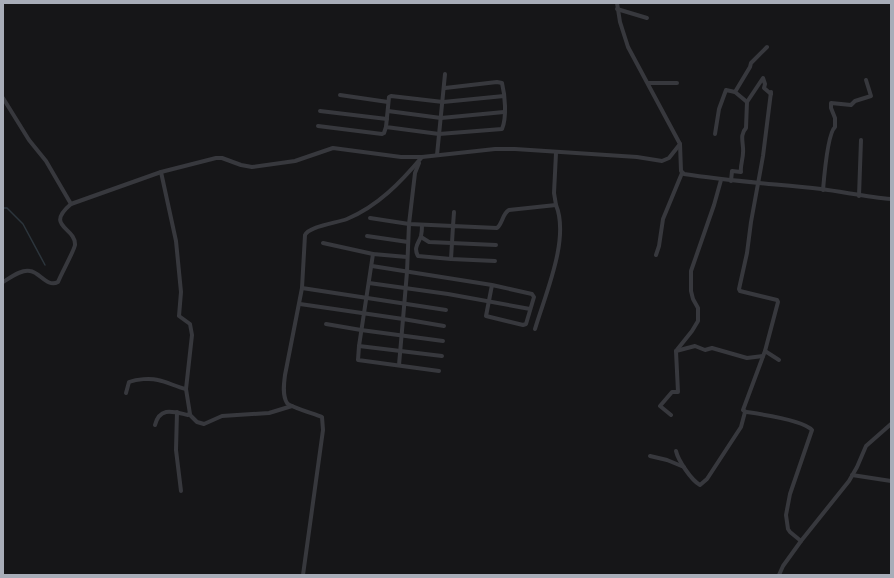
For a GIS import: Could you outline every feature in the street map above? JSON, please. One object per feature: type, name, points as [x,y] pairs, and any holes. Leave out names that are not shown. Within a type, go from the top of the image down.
[{"type":"street","points":[[616,3],[628,47],[680,144],[682,173],[663,219],[659,246],[656,255]]},
{"type":"street","points":[[617,9],[647,18]]},
{"type":"street","points":[[735,92],[750,67],[750,63],[767,47]]},
{"type":"street","points":[[437,155],[446,74]]},
{"type":"street","points":[[676,451],[684,467],[697,484],[700,485],[705,481],[741,427],[745,412],[743,410],[765,351],[778,301],[740,291],[739,289],[747,253],[763,156],[771,93],[764,88],[766,84],[763,78],[747,102],[746,128],[743,131],[742,137],[743,152],[741,172],[732,171],[731,181]]},
{"type":"street","points":[[823,190],[832,130],[835,128],[835,118],[830,108],[830,103],[851,105],[855,101],[871,96],[866,80]]},
{"type":"street","points":[[386,127],[439,134],[501,130],[503,127],[504,112],[502,83],[445,88]]},
{"type":"street","points":[[648,83],[677,83]]},
{"type":"street","points":[[715,134],[719,110],[726,90],[735,92],[747,102]]},
{"type":"street","points":[[340,95],[388,102]]},
{"type":"street","points":[[318,126],[382,134],[384,133],[386,127],[389,97],[392,96],[443,102],[504,96]]},
{"type":"street","points":[[3,98],[29,140],[46,161],[71,204]]},
{"type":"street","points":[[320,111],[387,120]]},
{"type":"street","points":[[388,111],[441,118],[504,112]]},
{"type":"street","points":[[859,196],[862,140]]},
{"type":"street","points":[[3,282],[27,271],[33,272],[50,283],[58,282],[75,244],[73,237],[64,228],[61,222],[62,212],[71,204],[161,172],[219,158],[252,167],[295,161],[333,148],[401,157],[422,157],[495,149],[515,149],[556,153],[637,157],[662,161],[669,158],[680,144]]},
{"type":"street","points":[[535,329],[559,246],[560,228],[554,186],[556,153]]},
{"type":"street","points":[[399,366],[414,173],[422,157]]},
{"type":"street","points":[[303,575],[323,424],[322,417],[287,403],[284,384],[300,304],[305,235],[309,230],[346,219],[375,203],[404,178],[422,157]]},
{"type":"street","points":[[161,172],[176,241],[181,292],[178,316],[190,324],[192,328],[186,389],[189,414]]},
{"type":"street","points":[[682,173],[721,180],[823,190],[859,196],[891,199]]},
{"type":"street","points":[[671,415],[660,406],[672,392],[678,392],[676,351],[692,331],[698,320],[698,308],[693,299],[690,285],[691,271],[721,180]]},
{"type":"street","points":[[370,218],[409,224],[497,228],[505,213],[509,210],[556,205]]},
{"type":"street","points":[[451,259],[454,212]]},
{"type":"street","points":[[422,225],[421,237],[416,250],[418,256],[495,261]]},
{"type":"street","points":[[367,236],[408,242]]},
{"type":"street","points":[[421,237],[429,242],[496,245]]},
{"type":"street","points":[[323,243],[374,254],[407,258]]},
{"type":"street","points":[[374,254],[361,330],[358,360],[439,371]]},
{"type":"street","points":[[372,266],[492,285],[533,295],[526,323],[523,325],[486,316],[492,285]]},
{"type":"street","points":[[369,283],[489,301],[530,309]]},
{"type":"street","points":[[302,288],[446,310]]},
{"type":"street","points":[[300,304],[444,326]]},
{"type":"street","points":[[326,324],[443,341]]},
{"type":"street","points":[[359,346],[442,356]]},
{"type":"street","points":[[676,351],[695,346],[705,350],[712,348],[747,358],[763,356]]},
{"type":"street","points":[[765,351],[779,360]]},
{"type":"street","points":[[126,392],[129,382],[152,379],[160,380],[186,389]]},
{"type":"street","points":[[155,425],[160,414],[172,411],[189,414],[197,422],[204,424],[222,416],[269,413],[292,406]]},
{"type":"street","points":[[177,412],[176,450],[181,491]]},
{"type":"street","points":[[745,412],[783,418],[812,430],[790,494],[786,515],[788,529],[801,541]]},
{"type":"street","points":[[779,575],[783,566],[801,541],[852,475],[866,446],[891,424]]},
{"type":"street","points":[[650,456],[667,460],[684,467]]},
{"type":"street","points":[[852,475],[891,481]]},
{"type":"waterway","points":[[3,208],[7,208],[23,224],[45,265]]}]
